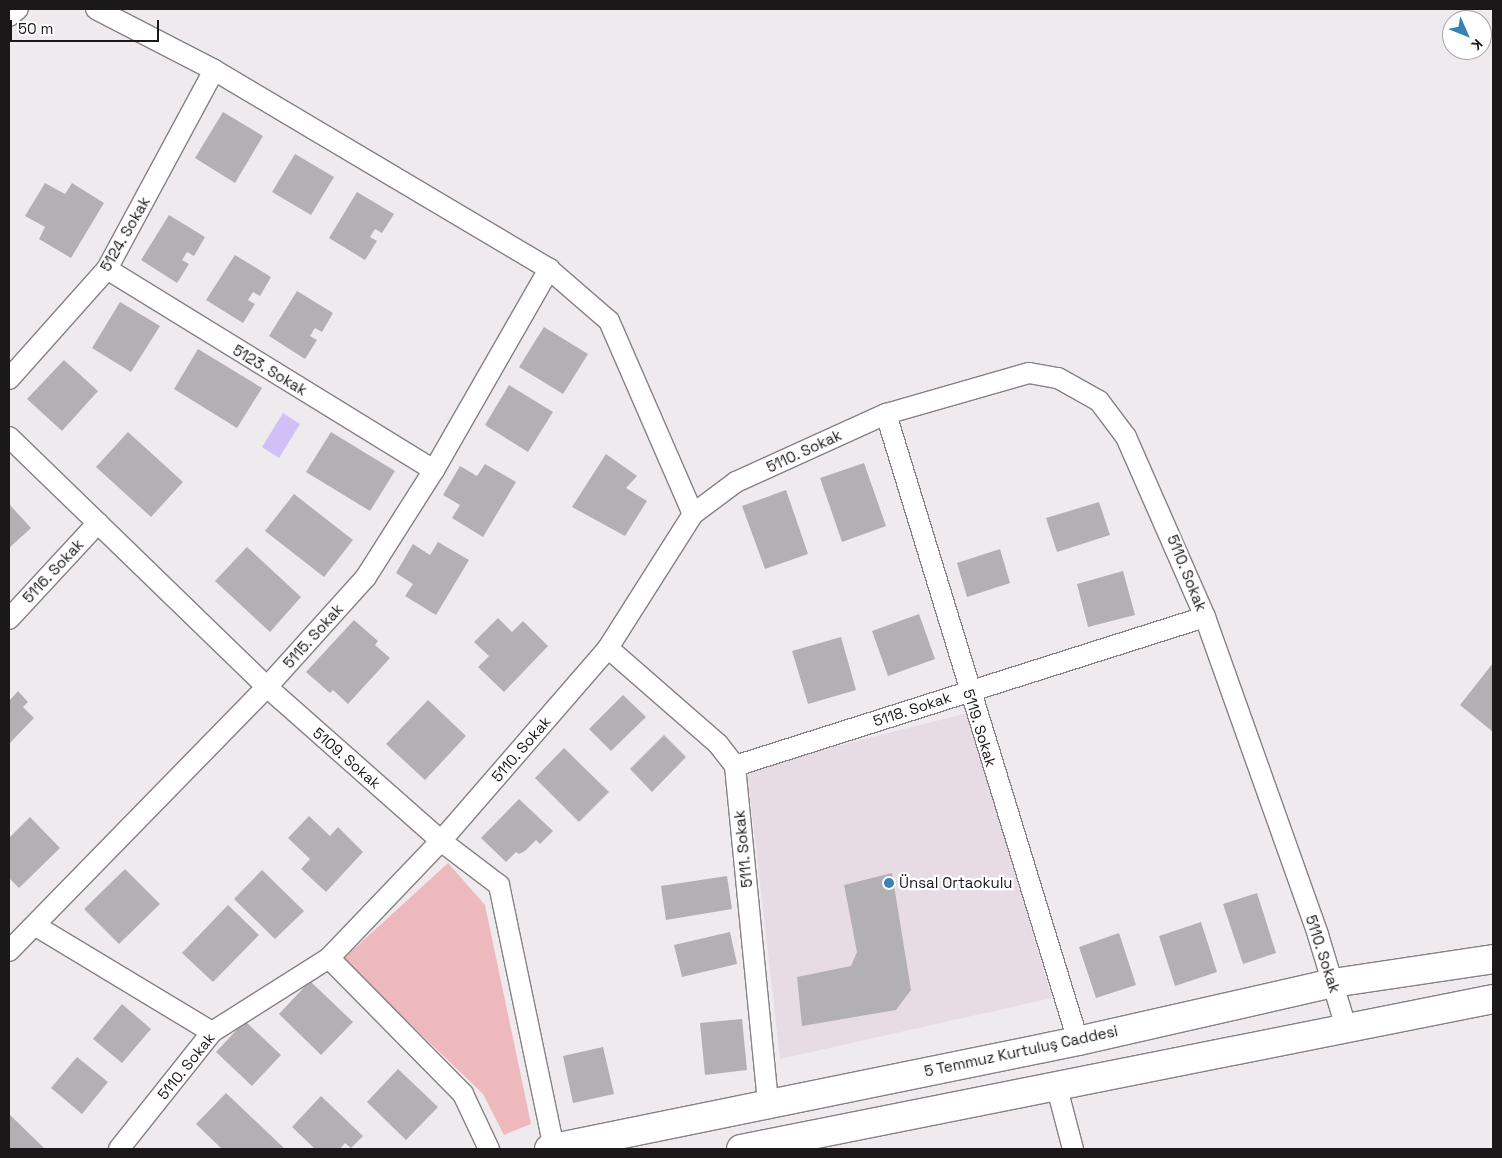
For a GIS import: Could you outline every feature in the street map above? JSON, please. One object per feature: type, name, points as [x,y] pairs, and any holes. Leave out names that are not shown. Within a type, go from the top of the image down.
[{"type":"main road","name":"5 Temmuz Kurtuluş Caddesi","points":[[552,1149],[1078,1041],[1333,983],[1493,959]]},
{"type":"main road","points":[[741,1149],[1057,1088],[1493,998]]},
{"type":"main road","points":[[952,1067],[957,1108]]},
{"type":"street","points":[[9,16],[18,9]]},
{"type":"street","points":[[96,9],[214,70],[550,269],[609,321],[693,514]]},
{"type":"street","name":"5124. Sokak","points":[[9,379],[107,269],[214,70]]},
{"type":"street","name":"5123. Sokak","points":[[107,269],[434,470]]},
{"type":"street","name":"5115. Sokak","points":[[9,951],[36,926],[267,687],[366,577],[434,470],[550,269]]},
{"type":"street","name":"5110. Sokak","points":[[120,1149],[212,1032],[329,958],[441,841],[608,648],[693,514],[736,482],[886,414],[1029,373],[1058,378],[1099,401],[1126,436],[1205,617],[1333,983],[1346,1027]]},
{"type":"street","name":"5119. Sokak","points":[[886,414],[969,691],[1078,1041]]},
{"type":"street","name":"5109. Sokak","points":[[9,437],[267,687],[441,841],[499,885],[552,1149]]},
{"type":"street","name":"5116. Sokak","points":[[9,619],[98,522]]},
{"type":"street","name":"5118. Sokak","points":[[735,766],[1205,617]]},
{"type":"street","points":[[608,648],[718,744],[735,766]]},
{"type":"street","name":"5111. Sokak","points":[[735,766],[768,1104]]},
{"type":"street","points":[[36,926],[212,1032]]},
{"type":"street","points":[[329,958],[463,1094],[489,1149]]},
{"type":"street","points":[[1057,1088],[1074,1149]]},
{"type":"shaded area","points":[[283,413],[300,424],[279,458],[262,447]]},
{"type":"shaded area","name":"Ünsal Ortaokulu","points":[[967,713],[1052,998],[780,1059],[747,769]]},
{"type":"shaded area","points":[[448,863],[485,905],[531,1124],[504,1135],[483,1094],[343,959]]},
{"type":"building","points":[[223,112],[263,136],[235,183],[195,158]]},
{"type":"building","points":[[295,154],[334,177],[311,215],[272,192]]},
{"type":"building","points":[[45,183],[65,194],[72,183],[104,203],[71,258],[39,239],[45,227],[25,216]]},
{"type":"building","points":[[357,192],[394,214],[382,233],[375,229],[370,237],[377,241],[365,260],[329,238]]},
{"type":"building","points":[[169,215],[205,237],[194,256],[187,252],[182,260],[189,264],[177,283],[141,260]]},
{"type":"building","points":[[235,255],[271,277],[260,296],[253,292],[248,300],[255,304],[243,323],[206,300]]},
{"type":"building","points":[[297,291],[333,313],[322,332],[315,328],[310,336],[317,340],[305,359],[269,336]]},
{"type":"building","points":[[120,302],[160,326],[131,372],[92,348]]},
{"type":"building","points":[[544,327],[588,354],[563,394],[519,367]]},
{"type":"building","points":[[198,349],[262,388],[237,428],[174,389]]},
{"type":"building","points":[[64,360],[98,391],[62,431],[27,399]]},
{"type":"building","points":[[509,385],[553,412],[528,452],[485,425]]},
{"type":"building","points":[[128,432],[183,482],[151,517],[96,467]]},
{"type":"building","points":[[331,432],[395,471],[370,511],[306,472]]},
{"type":"building","points":[[606,454],[637,476],[626,488],[647,501],[625,536],[572,507]]},
{"type":"building","points":[[864,463],[886,526],[842,542],[820,478]]},
{"type":"building","points":[[485,464],[516,482],[483,537],[452,518],[460,505],[443,495],[460,466],[477,476]]},
{"type":"building","points":[[786,490],[808,554],[765,569],[742,506]]},
{"type":"building","points":[[294,494],[353,540],[324,577],[265,531]]},
{"type":"building","points":[[1099,502],[1110,535],[1057,552],[1046,518]]},
{"type":"building","points":[[9,504],[31,528],[9,548]]},
{"type":"building","points":[[438,542],[469,560],[436,615],[405,596],[413,584],[396,573],[413,544],[430,555]]},
{"type":"building","points":[[247,547],[301,597],[270,632],[215,581]]},
{"type":"building","points":[[1000,549],[1010,583],[967,597],[957,563]]},
{"type":"building","points":[[1123,571],[1135,615],[1088,627],[1077,584]]},
{"type":"building","points":[[919,614],[935,659],[888,676],[872,631]]},
{"type":"building","points":[[498,618],[512,632],[523,621],[548,646],[504,692],[478,667],[489,656],[474,642]]},
{"type":"building","points":[[354,620],[378,641],[375,645],[390,658],[348,704],[333,690],[330,693],[306,672]]},
{"type":"building","points":[[841,637],[856,690],[808,704],[792,651]]},
{"type":"building","points":[[1493,663],[1493,732],[1460,705]]},
{"type":"building","points":[[18,691],[28,702],[23,707],[34,718],[9,744],[9,701]]},
{"type":"building","points":[[623,695],[646,717],[611,751],[589,729]]},
{"type":"building","points":[[428,700],[466,736],[425,780],[386,744]]},
{"type":"building","points":[[664,735],[686,757],[652,792],[630,769]]},
{"type":"building","points":[[564,748],[609,792],[579,822],[535,778]]},
{"type":"building","points":[[519,799],[553,831],[540,844],[536,840],[525,851],[519,854],[516,852],[506,862],[481,838]]},
{"type":"building","points":[[309,816],[330,836],[338,827],[363,852],[326,892],[301,869],[310,859],[288,838]]},
{"type":"building","points":[[30,817],[60,848],[19,888],[9,878],[9,838]]},
{"type":"building","points":[[125,869],[160,904],[119,944],[84,909]]},
{"type":"building","points":[[262,870],[304,911],[275,939],[234,899]]},
{"type":"building","points":[[892,873],[911,990],[896,1010],[802,1026],[797,977],[851,966],[857,952],[844,885]]},
{"type":"building","points":[[727,876],[732,909],[666,920],[661,886]]},
{"type":"building","points":[[1257,893],[1276,953],[1243,964],[1223,904]]},
{"type":"building","points":[[228,905],[259,935],[213,982],[182,953]]},
{"type":"building","points":[[1201,922],[1217,972],[1175,986],[1159,936]]},
{"type":"building","points":[[730,932],[737,964],[682,977],[674,945]]},
{"type":"building","points":[[1119,933],[1136,985],[1096,998],[1079,947]]},
{"type":"building","points":[[310,981],[353,1022],[321,1055],[279,1014]]},
{"type":"building","points":[[122,1004],[151,1029],[122,1063],[93,1039]]},
{"type":"building","points":[[742,1019],[747,1070],[705,1075],[700,1023]]},
{"type":"building","points":[[245,1021],[281,1055],[252,1086],[216,1052]]},
{"type":"building","points":[[603,1047],[614,1094],[573,1103],[563,1056]]},
{"type":"building","points":[[77,1057],[108,1082],[82,1114],[51,1088]]},
{"type":"building","points":[[398,1069],[438,1107],[406,1140],[367,1102]]},
{"type":"building","points":[[226,1093],[285,1149],[222,1149],[196,1124]]},
{"type":"building","points":[[321,1096],[363,1136],[351,1148],[345,1143],[340,1149],[315,1149],[292,1127]]},
{"type":"building","points":[[9,1114],[45,1149],[9,1149]]},
{"type":"place","name":"Ünsal Ortaokulu","points":[[889,883]]}]
